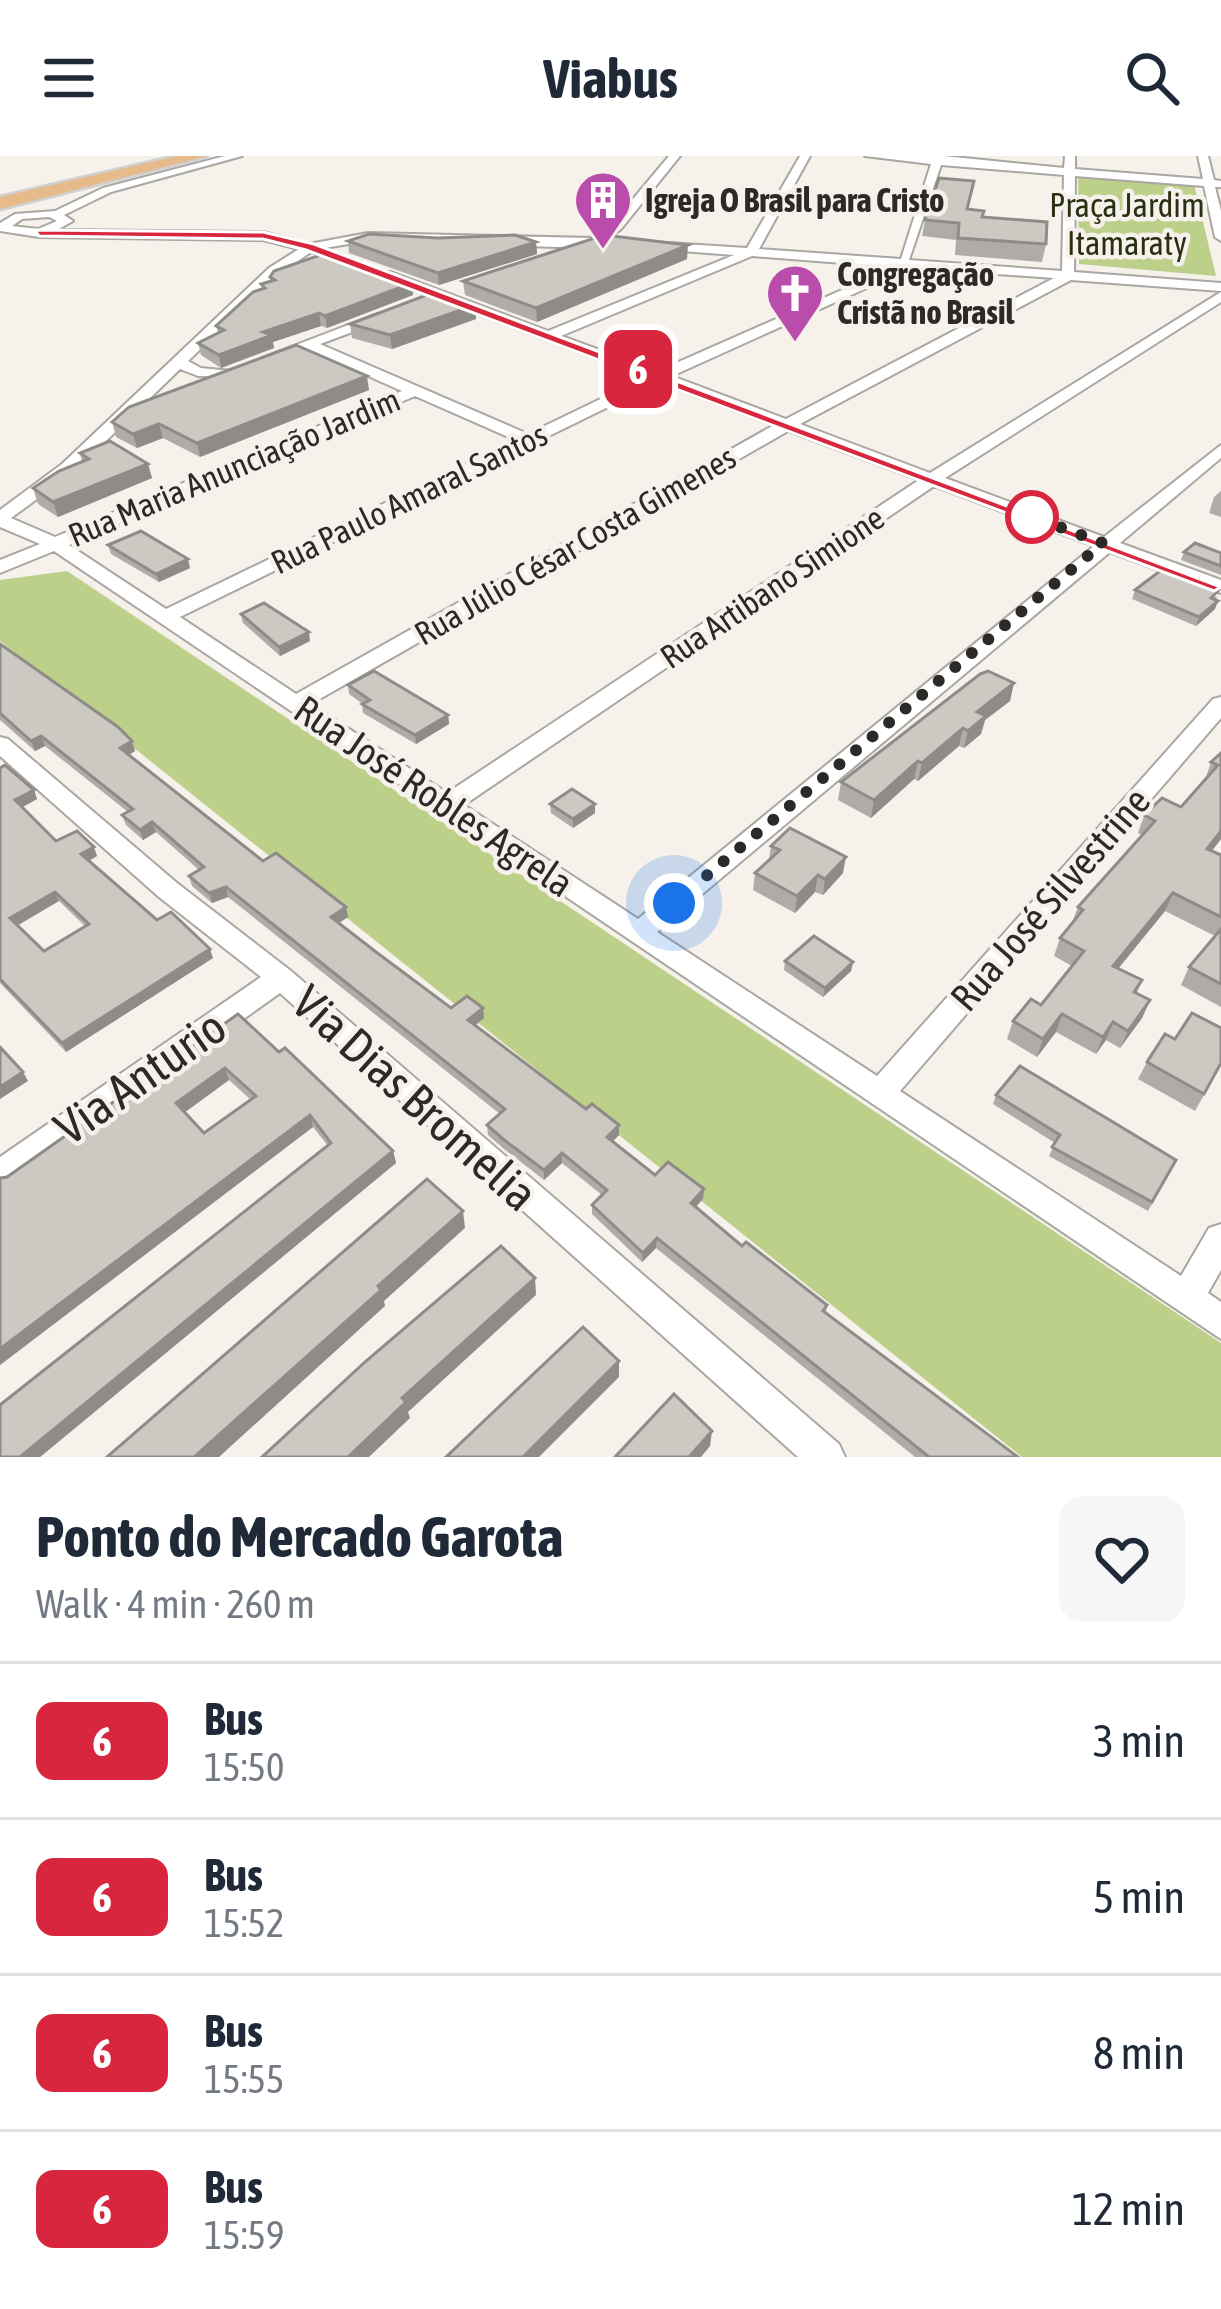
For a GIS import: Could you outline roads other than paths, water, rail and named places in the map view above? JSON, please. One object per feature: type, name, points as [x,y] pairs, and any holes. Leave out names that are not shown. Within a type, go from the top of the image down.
[{"type":"main road","points":[[5,199],[170,156]]},
{"type":"main road","points":[[5,199],[199,156]]},
{"type":"street","points":[[39,233],[59,228],[62,216],[106,190],[237,156]]},
{"type":"street","points":[[603,238],[658,165],[675,156]]},
{"type":"street","points":[[548,336],[752,249],[805,156]]},
{"type":"street","points":[[870,156],[1216,183]]},
{"type":"street","points":[[1067,272],[1070,156]]},
{"type":"street","points":[[1203,156],[1216,183],[1221,237]]},
{"type":"street","points":[[908,259],[938,159]]},
{"type":"street","points":[[5,199],[15,209],[170,232]]},
{"type":"street","points":[[1,227],[36,213]]},
{"type":"street","points":[[1,227],[39,233],[263,236],[353,263]]},
{"type":"street","points":[[0,519],[68,468],[274,271],[310,247],[368,237],[628,238]]},
{"type":"street","points":[[540,261],[603,238],[1221,287]]},
{"type":"street","points":[[650,239],[752,249]]},
{"type":"street","name":"Rua Paulo Amaral Santos","points":[[166,617],[908,259]]},
{"type":"street","points":[[374,271],[1221,587]]},
{"type":"street","name":"Rua Júlio César Costa Gimenes","points":[[295,704],[786,424],[1067,272]]},
{"type":"street","name":"Rua Artibano Simione","points":[[447,805],[1221,287]]},
{"type":"street","points":[[416,303],[458,288]]},
{"type":"street","points":[[197,386],[394,311]]},
{"type":"street","points":[[307,344],[529,440]]},
{"type":"street","points":[[181,363],[198,372],[226,374]]},
{"type":"street","name":"Rua Maria Anunciação Jardim","points":[[0,571],[54,543],[415,391]]},
{"type":"street","points":[[127,414],[161,401]]},
{"type":"street","points":[[638,933],[1221,449]]},
{"type":"street","name":"Rua José Robles Agrela","points":[[0,519],[54,543],[1221,1322]]},
{"type":"street","points":[[0,571],[81,561]]},
{"type":"street","name":"Rua José Silvestrine","points":[[879,1094],[1221,704]]},
{"type":"street","name":"Via Dias Bromelia","points":[[5,755],[280,978],[826,1457]]},
{"type":"street","name":"Via Anturio","points":[[0,1175],[280,978]]},
{"type":"street","points":[[1186,1299],[1221,1239]]},
{"type":"place","name":"Igreja O Brasil para Cristo","points":[[603,251]]},
{"type":"place","name":"Congregação Cristã no Brasil","points":[[795,344]]},
{"type":"park label","name":"Praça Jardim Itamaraty","points":[[1127,224]]}]
